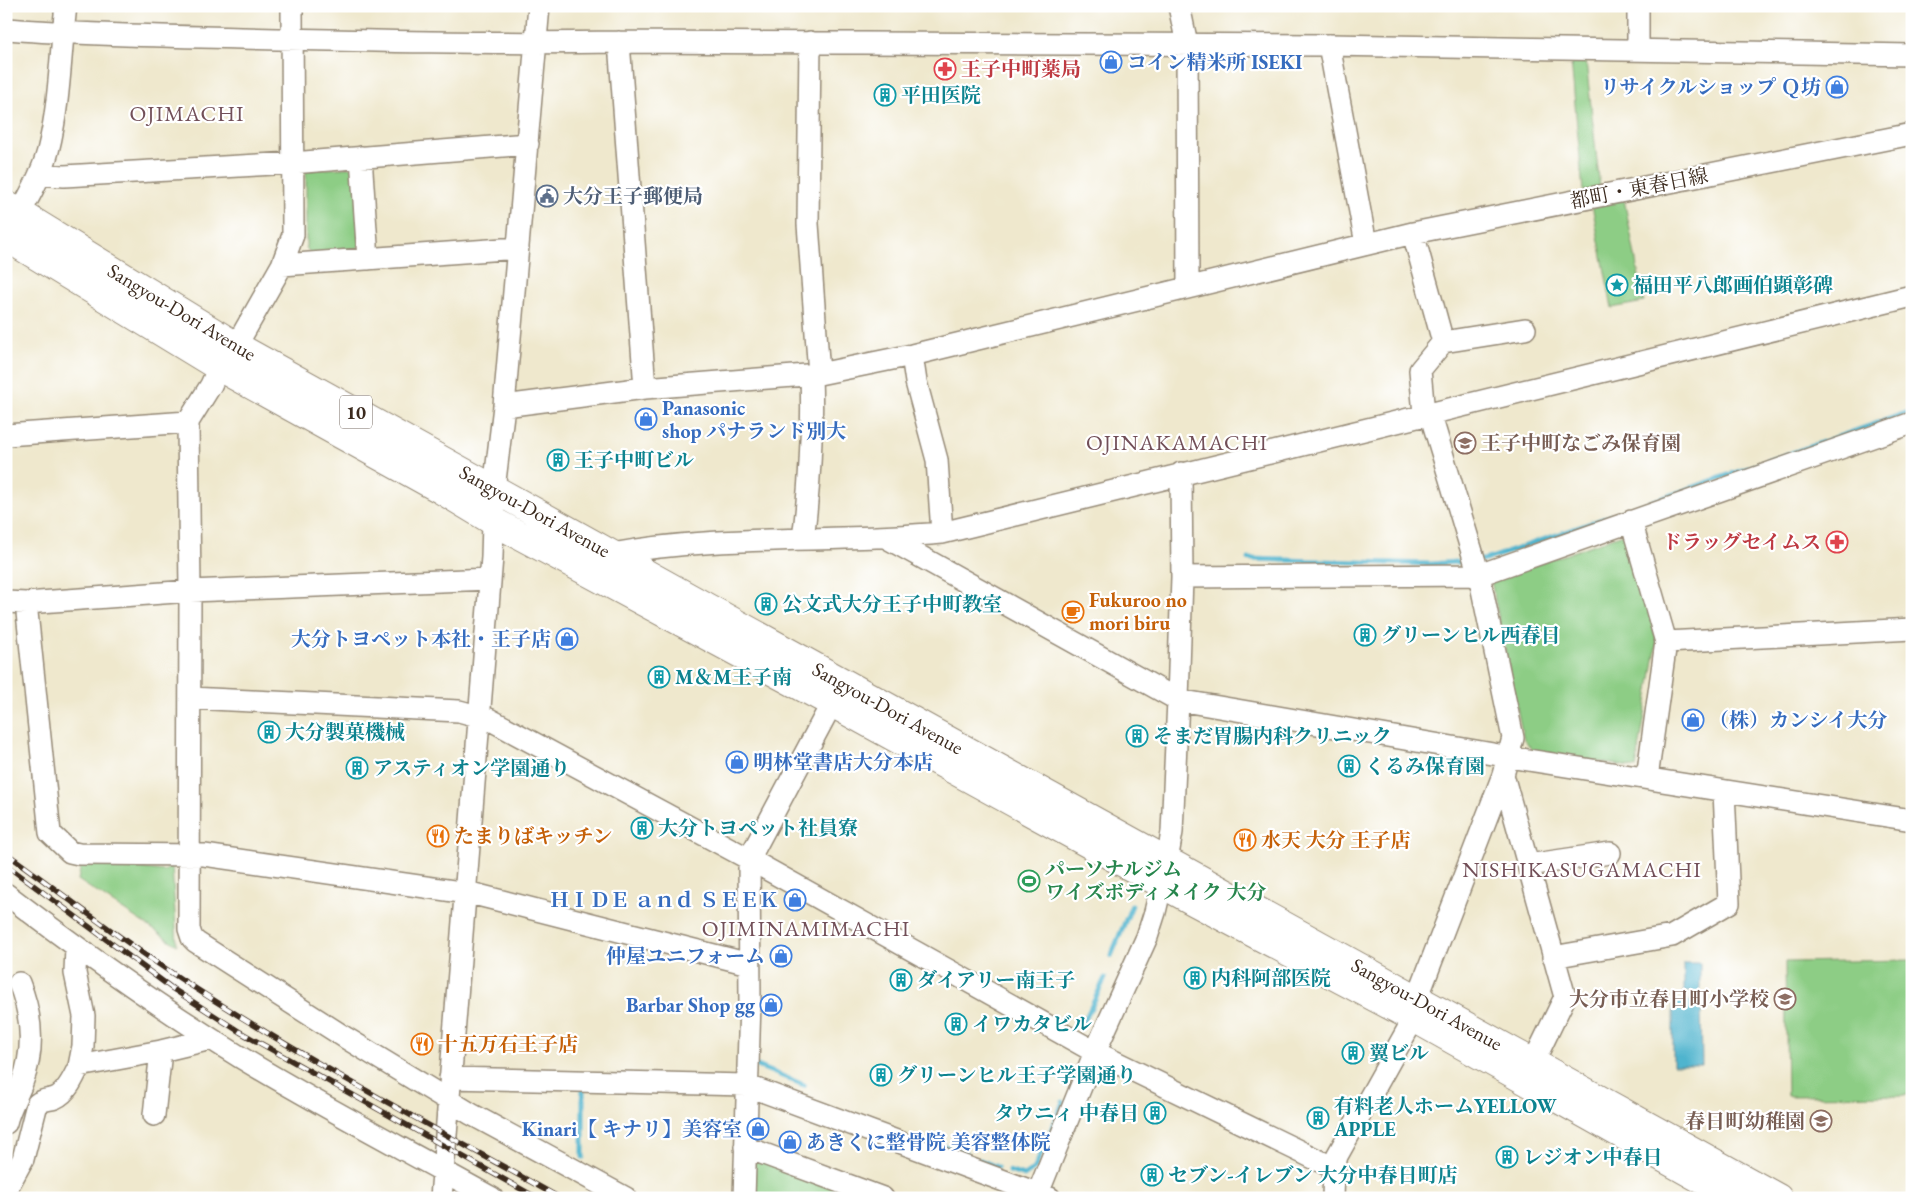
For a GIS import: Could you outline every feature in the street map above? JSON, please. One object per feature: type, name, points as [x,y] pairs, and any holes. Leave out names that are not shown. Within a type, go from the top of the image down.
[{"type":"highway","name":"Sangyou-Dori Avenue","points":[[10,223],[612,554],[1165,873]]},
{"type":"highway","name":"Sangyou-Dori Avenue","points":[[10,223],[219,367],[440,489],[493,521],[832,703],[1165,873],[1416,1009],[1731,1197]]},
{"type":"highway","name":"Sangyou-Dori Avenue","points":[[1416,1009],[1533,1063],[1778,1198]]},
{"type":"street","points":[[10,223],[40,174],[48,153],[53,128],[66,6]]},
{"type":"street","points":[[236,346],[282,265],[293,235],[292,6]]},
{"type":"street","points":[[441,1198],[490,579],[494,489],[504,406],[539,6]]},
{"type":"street","points":[[1179,6],[1188,44],[1188,287]]},
{"type":"street","points":[[1638,6],[1638,49]]},
{"type":"street","points":[[6,29],[62,33],[537,43],[810,42],[1330,45],[1912,55]]},
{"type":"street","points":[[619,42],[645,388]]},
{"type":"street","points":[[803,539],[810,486],[815,374],[808,224],[810,42]]},
{"type":"street","points":[[1330,45],[1366,244]]},
{"type":"street","name":"都町・東春日線","points":[[504,406],[645,388],[815,374],[912,354],[1413,233],[1912,134]]},
{"type":"street","points":[[40,174],[51,176],[292,162],[528,144]]},
{"type":"street","points":[[361,157],[368,259]]},
{"type":"street","points":[[1413,233],[1442,342]]},
{"type":"street","points":[[282,265],[518,248]]},
{"type":"street","points":[[612,554],[648,547],[714,541],[886,538],[942,533],[1912,296]]},
{"type":"street","points":[[1333,1198],[1334,1168],[1337,1156],[1416,1009],[1506,766],[1513,738],[1479,575],[1427,414],[1420,370],[1442,342],[1525,329]]},
{"type":"street","points":[[912,354],[916,382],[937,460],[942,533]]},
{"type":"street","points":[[219,367],[188,422],[190,929],[192,938],[346,1038],[448,1100],[626,1198]]},
{"type":"street","points":[[6,435],[188,422]]},
{"type":"street","points":[[1182,577],[1479,575],[1912,423]]},
{"type":"street","points":[[450,1078],[746,1085],[1041,1196],[1095,1052],[1147,937],[1165,873],[1172,832],[1178,700],[1182,577],[1181,474]]},
{"type":"street","points":[[1631,521],[1666,642],[1647,778]]},
{"type":"street","points":[[886,538],[1178,700],[1506,766],[1647,778],[1912,820]]},
{"type":"street","points":[[490,579],[190,591],[16,602],[50,833],[70,852],[79,854],[190,854],[490,896],[749,964]]},
{"type":"street","points":[[1666,642],[1912,630]]},
{"type":"street","points":[[190,698],[459,711],[478,715],[499,723],[749,859],[1095,1052],[1334,1168]]},
{"type":"street","points":[[744,1198],[750,1002],[749,859],[832,703]]},
{"type":"street","points":[[1506,766],[1528,865],[1565,997],[1533,1063]]},
{"type":"street","points":[[1553,957],[1672,936],[1729,903],[1724,791]]},
{"type":"street","points":[[1528,865],[1610,853]]},
{"type":"street","points":[[6,894],[147,998],[212,1039],[333,1112],[492,1198]]},
{"type":"street","points":[[6,1190],[23,1159],[36,1104],[41,1100],[54,1098],[60,1094],[71,1081],[79,1066],[83,1046],[84,1016],[76,973],[76,947]]},
{"type":"street","points":[[6,1123],[26,1072],[30,1047],[28,1008],[19,983]]},
{"type":"street","points":[[79,1066],[161,1052],[212,1039]]},
{"type":"street","points":[[154,1115],[161,1052]]},
{"type":"street","points":[[745,1147],[883,1198]]},
{"type":"green space","points":[[1571,61],[1586,61],[1600,188],[1583,191]]},
{"type":"green space","points":[[358,167],[360,244],[354,253],[311,255],[306,247],[306,170]]},
{"type":"green space","points":[[1624,199],[1644,302],[1612,308],[1592,205]]},
{"type":"green space","points":[[1626,533],[1657,642],[1636,768],[1532,750],[1523,737],[1491,581]]},
{"type":"green space","points":[[82,861],[164,871],[172,866],[177,945],[78,880]]},
{"type":"green space","points":[[1912,960],[1912,1095],[1787,1096],[1785,962]]},
{"type":"green space","points":[[758,1156],[865,1198],[754,1198],[754,1162]]},
{"type":"water","points":[[1684,963],[1700,963],[1700,992],[1684,992]]},
{"type":"water","points":[[1673,1001],[1701,1001],[1702,1065],[1673,1065]]},
{"type":"waterway","points":[[1480,560],[1485,560],[1912,411]]},
{"type":"waterway","points":[[1249,559],[1431,564],[1469,561]]},
{"type":"waterway","points":[[1111,956],[1132,905]]},
{"type":"waterway","points":[[1084,1022],[1105,978]]},
{"type":"waterway","points":[[755,1065],[804,1085]]},
{"type":"waterway","points":[[583,1087],[583,1157]]},
{"type":"waterway","points":[[1009,1171],[1024,1176],[1035,1168],[1063,1102]]},
{"type":"waterway","points":[[944,1146],[966,1153]]},
{"type":"waterway","points":[[980,1160],[997,1167]]},
{"type":"railway","points":[[6,853],[136,949],[227,1008],[369,1092],[560,1198]]},
{"type":"railway","points":[[6,865],[173,989],[240,1032],[537,1198]]},
{"type":"place","name":"コイン精米所 ISEKI","points":[[1111,62]]},
{"type":"place","name":"王子中町薬局","points":[[945,69]]},
{"type":"place","name":"リサイクルショップ Ｑ坊","points":[[1837,87]]},
{"type":"place","name":"平田医院","points":[[885,95]]},
{"type":"place","name":"大分王子郵便局","points":[[547,196]]},
{"type":"place","name":"福田平八郎画伯顕彰碑","points":[[1617,285]]},
{"type":"place","name":"Panasonic shop パナランド別大","points":[[646,419]]},
{"type":"place","name":"王子中町なごみ保育園","points":[[1465,443]]},
{"type":"place","name":"王子中町ビル","points":[[558,460]]},
{"type":"place","name":"ドラッグセイムス","points":[[1837,542]]},
{"type":"place","name":"公文式大分王子中町教室","points":[[766,604]]},
{"type":"place","name":"Fukuroo no mori biru","points":[[1073,612]]},
{"type":"place","name":"グリーンヒル西春日","points":[[1365,635]]},
{"type":"place","name":"大分トヨペット本社・王子店","points":[[567,639]]},
{"type":"place","name":"M＆M王子南","points":[[659,677]]},
{"type":"place","name":"（株）カンシイ大分","points":[[1693,720]]},
{"type":"place","name":"大分製菓機械","points":[[269,732]]},
{"type":"place","name":"そまだ胃腸内科クリニック","points":[[1137,736]]},
{"type":"place","name":"明林堂書店大分本店","points":[[737,762]]},
{"type":"place","name":"くるみ保育園","points":[[1349,766]]},
{"type":"place","name":"アスティオン学園通り","points":[[357,768]]},
{"type":"place","name":"大分トヨペット社員寮","points":[[642,828]]},
{"type":"place","name":"たまりばキッチン","points":[[438,836]]},
{"type":"place","name":"水天 大分 王子店","points":[[1245,840]]},
{"type":"place","name":"パーソナルジム ワイズボディメイク 大分","points":[[1029,881]]},
{"type":"place","name":"ＨＩＤＥ ａｎｄ ＳＥＥＫ","points":[[795,900]]},
{"type":"place","name":"仲屋ユニフォーム","points":[[781,956]]},
{"type":"place","name":"内科阿部医院","points":[[1195,978]]},
{"type":"place","name":"ダイアリー南王子","points":[[901,980]]},
{"type":"place","name":"大分市立春日町小学校","points":[[1785,999]]},
{"type":"place","name":"Barbar Shop gg","points":[[771,1005]]},
{"type":"place","name":"イワカタビル","points":[[956,1024]]},
{"type":"place","name":"十五万石王子店","points":[[422,1044]]},
{"type":"place","name":"翼ビル","points":[[1353,1053]]},
{"type":"place","name":"グリーンヒル王子学園通り","points":[[881,1075]]},
{"type":"place","name":"タウニィ 中春日","points":[[1155,1113]]},
{"type":"place","name":"有料老人ホームYELLOW APPLE","points":[[1318,1118]]},
{"type":"place","name":"春日町幼稚園","points":[[1821,1121]]},
{"type":"place","name":"Kinari【 キナリ】美容室","points":[[758,1129]]},
{"type":"place","name":"あきくに整骨院 美容整体院","points":[[790,1142]]},
{"type":"place","name":"レジオン中春日","points":[[1507,1157]]},
{"type":"place","name":"セブン-イレブン 大分中春日町店","points":[[1152,1175]]},
{"type":"district","name":"OJIMACHI","points":[[187,113]]},
{"type":"district","name":"OJINAKAMACHI","points":[[1177,442]]},
{"type":"district","name":"NISHIKASUGAMACHI","points":[[1582,869]]},
{"type":"district","name":"OJIMINAMIMACHI","points":[[806,928]]}]
